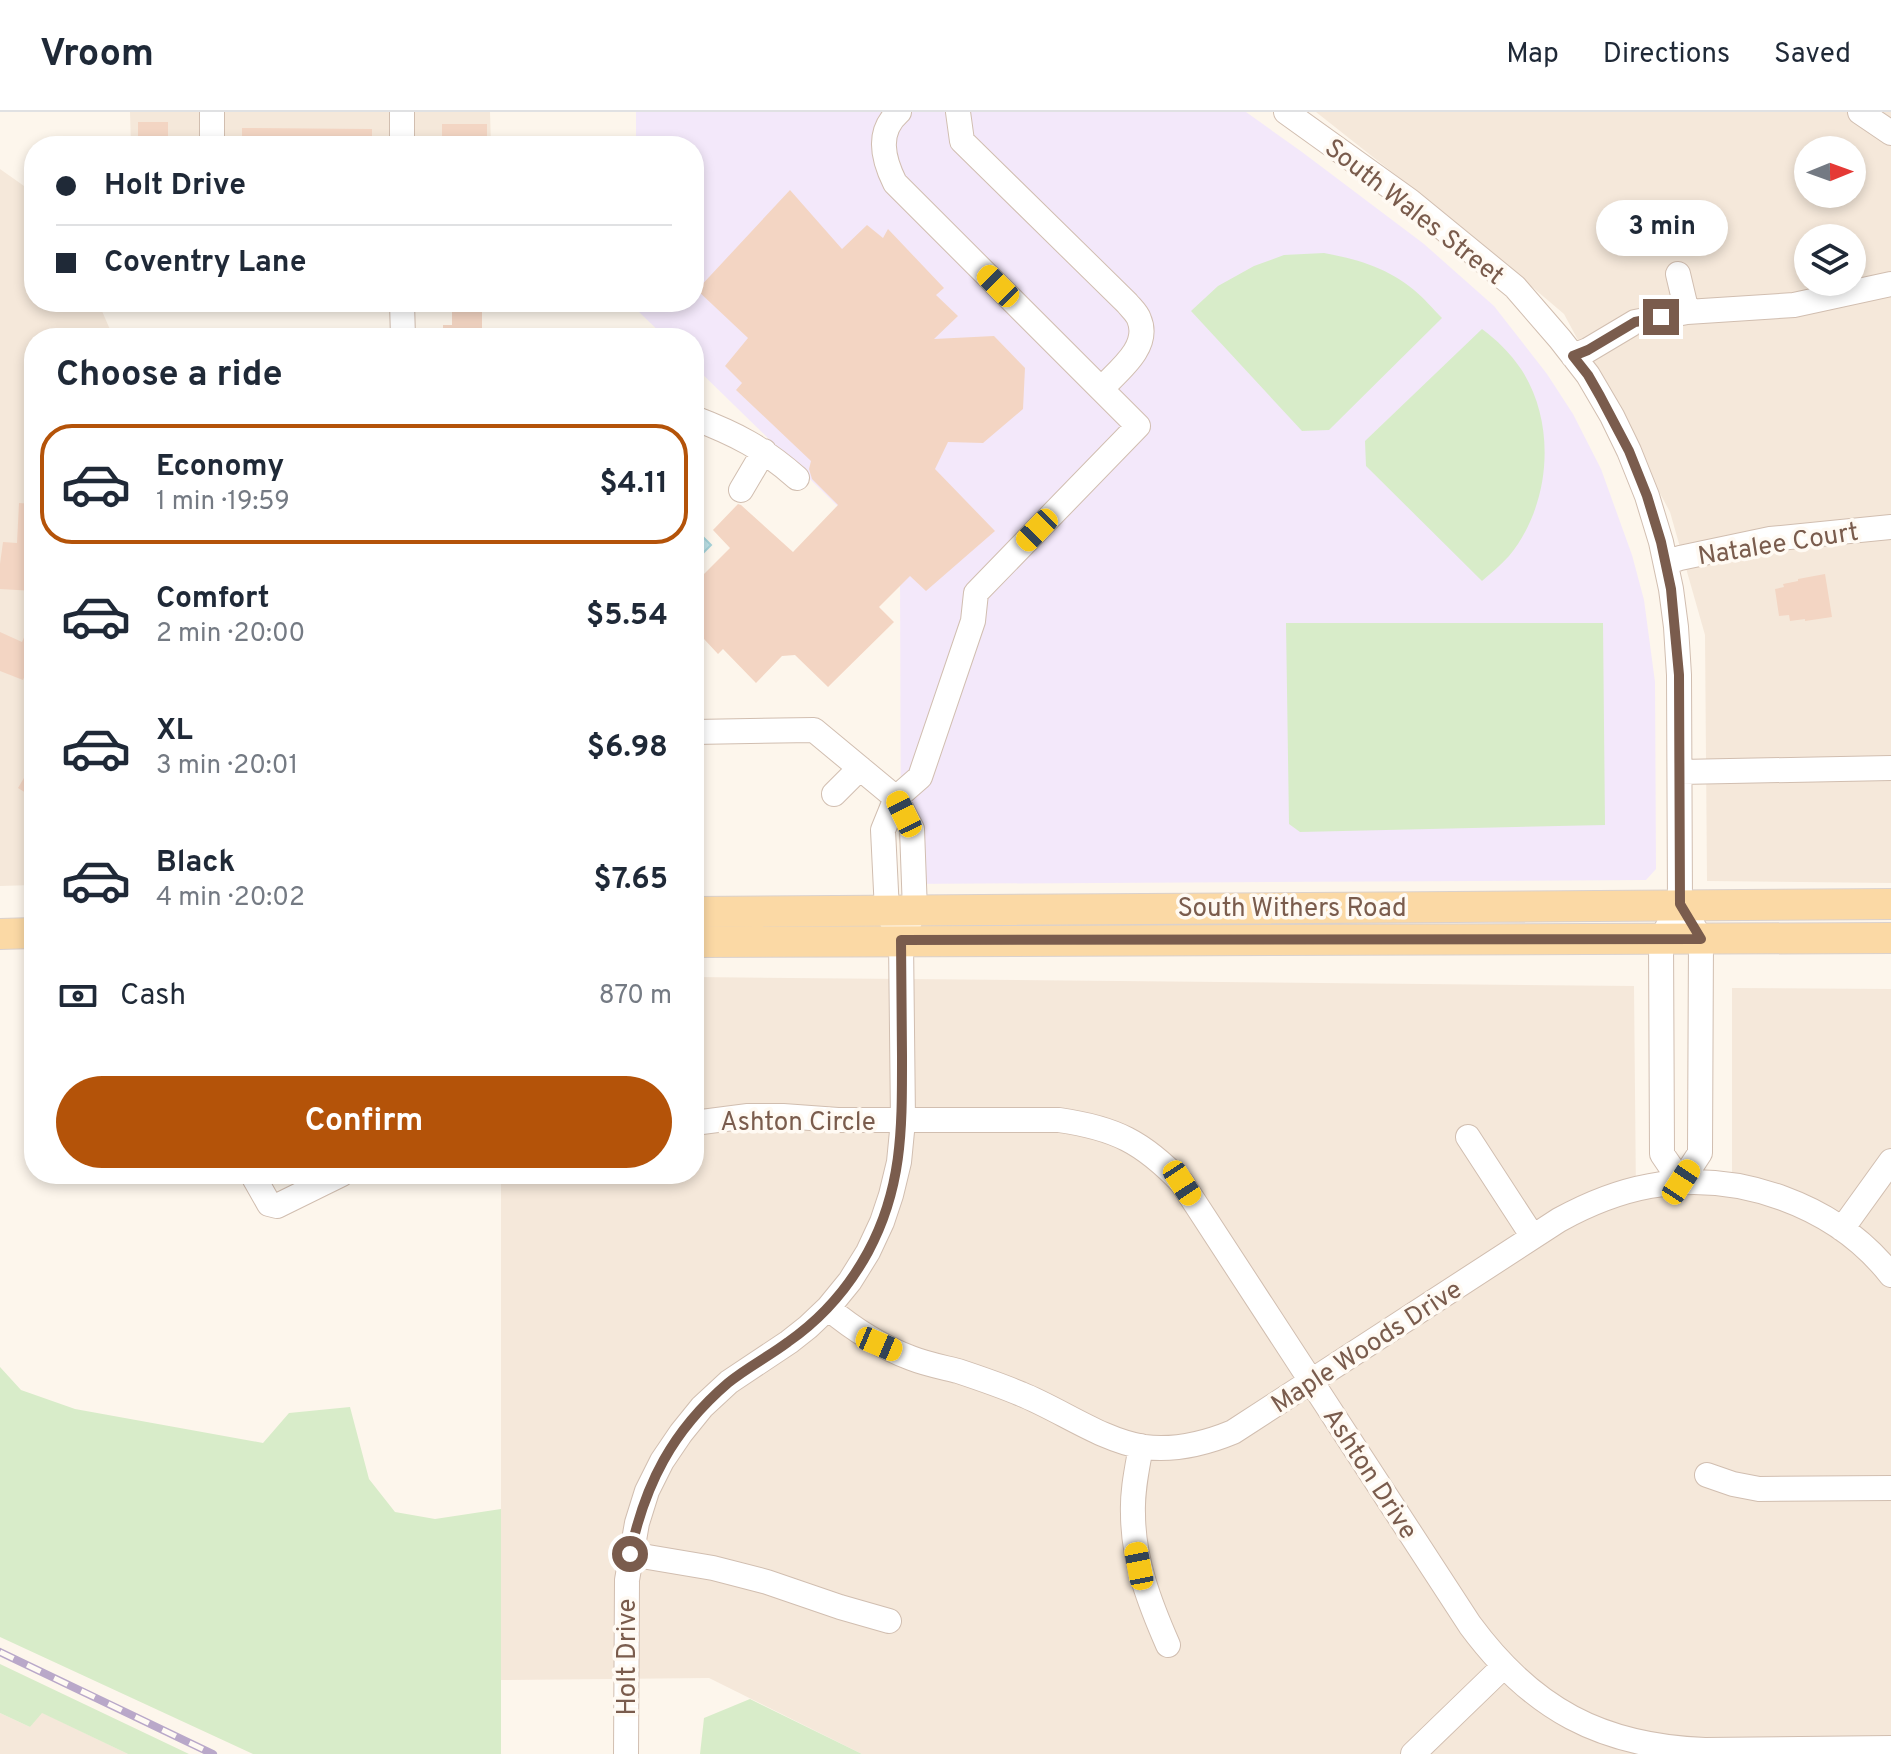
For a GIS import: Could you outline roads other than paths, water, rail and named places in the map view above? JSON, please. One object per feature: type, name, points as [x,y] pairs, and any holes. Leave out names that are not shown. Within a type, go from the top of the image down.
[{"type":"main road","name":"South Withers Road","points":[[704,912],[1891,904]]},
{"type":"main road","points":[[0,934],[24,933]]},
{"type":"main road","name":"South Withers Road","points":[[704,942],[1891,938]]},
{"type":"street","points":[[212,112],[212,136]]},
{"type":"street","points":[[402,112],[402,136]]},
{"type":"street","points":[[704,732],[814,730],[896,798],[920,777],[973,621],[976,593],[1138,426],[895,183],[885,164],[883,140],[891,118],[899,112]]},
{"type":"street","points":[[958,112],[962,141],[1127,303],[1139,319],[1142,337],[1134,355],[1101,389]]},
{"type":"street","name":"South Wales Street","points":[[1286,112],[1410,201],[1515,287],[1588,375],[1629,451],[1647,496],[1666,563],[1676,627],[1680,904],[1661,939]]},
{"type":"street","points":[[1860,112],[1891,133]]},
{"type":"street","points":[[1678,274],[1687,312]]},
{"type":"street","points":[[1573,356],[1635,322],[1687,312],[1794,305],[1891,284]]},
{"type":"street","points":[[704,422],[731,432],[764,451],[797,478]]},
{"type":"street","points":[[741,490],[764,451]]},
{"type":"street","name":"Natalee Court","points":[[1666,563],[1770,539],[1891,527]]},
{"type":"street","points":[[834,794],[860,768]]},
{"type":"street","points":[[1680,772],[1891,768]]},
{"type":"street","name":"Holt Drive","points":[[626,1754],[627,1580],[630,1554],[647,1491],[662,1461],[702,1407],[729,1382],[789,1342],[828,1308],[862,1262],[882,1222],[891,1195],[899,1162],[903,1121],[901,911],[912,829],[896,798]]},
{"type":"street","points":[[1661,939],[1662,1154],[1681,1182],[1700,1153],[1701,939],[1680,904]]},
{"type":"street","name":"Ashton Circle","points":[[704,1122],[760,1116],[903,1121]]},
{"type":"street","name":"Ashton Drive","points":[[903,1121],[1059,1120],[1088,1124],[1116,1133],[1162,1162],[1182,1183],[1470,1625],[1504,1666],[1533,1693],[1558,1710],[1614,1736],[1674,1749],[1891,1748]]},
{"type":"street","points":[[1468,1137],[1533,1237]]},
{"type":"street","points":[[1842,1229],[1891,1161]]},
{"type":"street","name":"Maple Woods Drive","points":[[828,1308],[879,1344],[913,1359],[1004,1386],[1119,1441],[1141,1446],[1182,1447],[1209,1442],[1233,1432],[1533,1237],[1582,1207],[1615,1194],[1681,1182],[1755,1189],[1814,1212],[1842,1229],[1891,1275]]},
{"type":"street","points":[[258,1184],[269,1204],[277,1206],[322,1184]]},
{"type":"street","points":[[1141,1446],[1135,1482],[1133,1531],[1151,1607],[1168,1645]]},
{"type":"street","points":[[1707,1475],[1759,1489],[1891,1488]]},
{"type":"street","points":[[630,1554],[754,1578],[889,1621]]},
{"type":"street","points":[[1413,1754],[1504,1666]]},
{"type":"water","points":[[704,538],[711,545],[704,552]]},
{"type":"railway","points":[[0,1652],[213,1754]]}]
